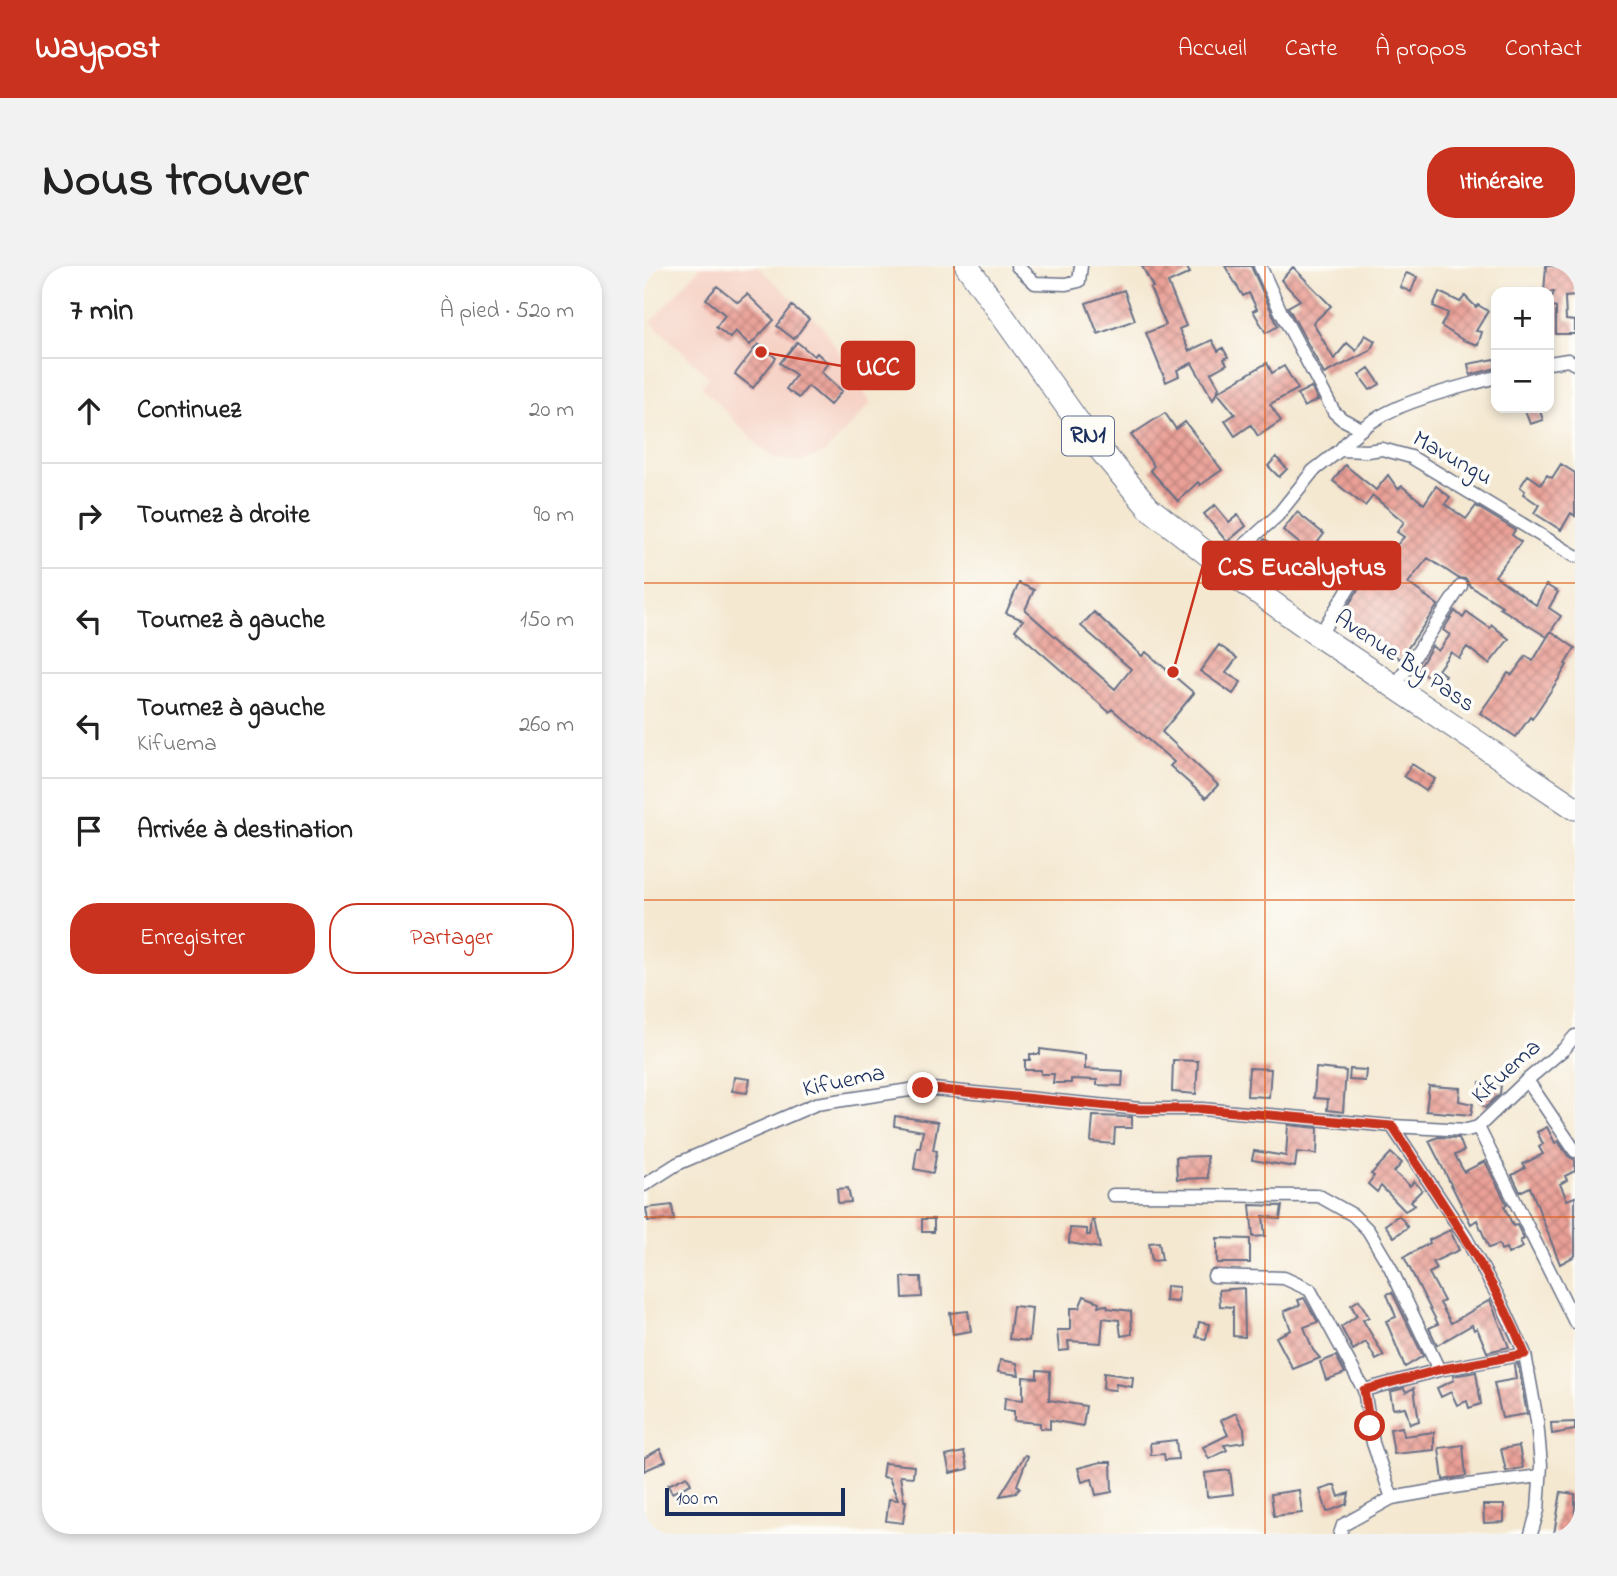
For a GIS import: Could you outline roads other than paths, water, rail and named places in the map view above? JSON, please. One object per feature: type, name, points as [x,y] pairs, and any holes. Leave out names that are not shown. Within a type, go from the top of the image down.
[{"type":"highway","name":"Avenue By Pass","points":[[967,266],[1060,398],[1115,470],[1149,508],[1239,579],[1318,636],[1575,808]]},
{"type":"street","points":[[1017,266],[1035,283],[1066,284],[1080,281],[1081,266]]},
{"type":"street","points":[[1260,266],[1334,412],[1362,429]]},
{"type":"street","points":[[1554,362],[1573,360]]},
{"type":"street","points":[[1239,579],[1240,549],[1277,516],[1313,471],[1362,429],[1387,412],[1409,402],[1491,378]]},
{"type":"street","name":"Mavungu","points":[[1340,450],[1382,449],[1411,457],[1575,556]]},
{"type":"street","points":[[1318,636],[1372,551]]},
{"type":"street","points":[[1394,688],[1461,586]]},
{"type":"street","name":"Kifuema","points":[[644,1185],[677,1164],[816,1104],[923,1088],[1140,1109],[1202,1109],[1467,1130],[1479,1127],[1527,1080],[1564,1049],[1575,1035]]},
{"type":"street","points":[[1527,1080],[1575,1151]]},
{"type":"street","points":[[1392,1126],[1466,1238],[1501,1302],[1525,1354],[1536,1421],[1541,1476],[1538,1510],[1531,1534]]},
{"type":"street","points":[[1479,1127],[1575,1322]]},
{"type":"street","points":[[1114,1195],[1319,1196],[1353,1215],[1368,1230],[1390,1267],[1438,1370]]},
{"type":"street","points":[[1214,1276],[1284,1278],[1311,1290],[1364,1390],[1373,1443],[1392,1498]]},
{"type":"street","points":[[1364,1390],[1438,1370],[1525,1354]]},
{"type":"street","points":[[1340,1534],[1343,1525],[1392,1498],[1541,1476]]},
{"type":"place","name":"UCC","points":[[761,352]]},
{"type":"place","name":"C.S Eucalyptus","points":[[1173,672]]}]
